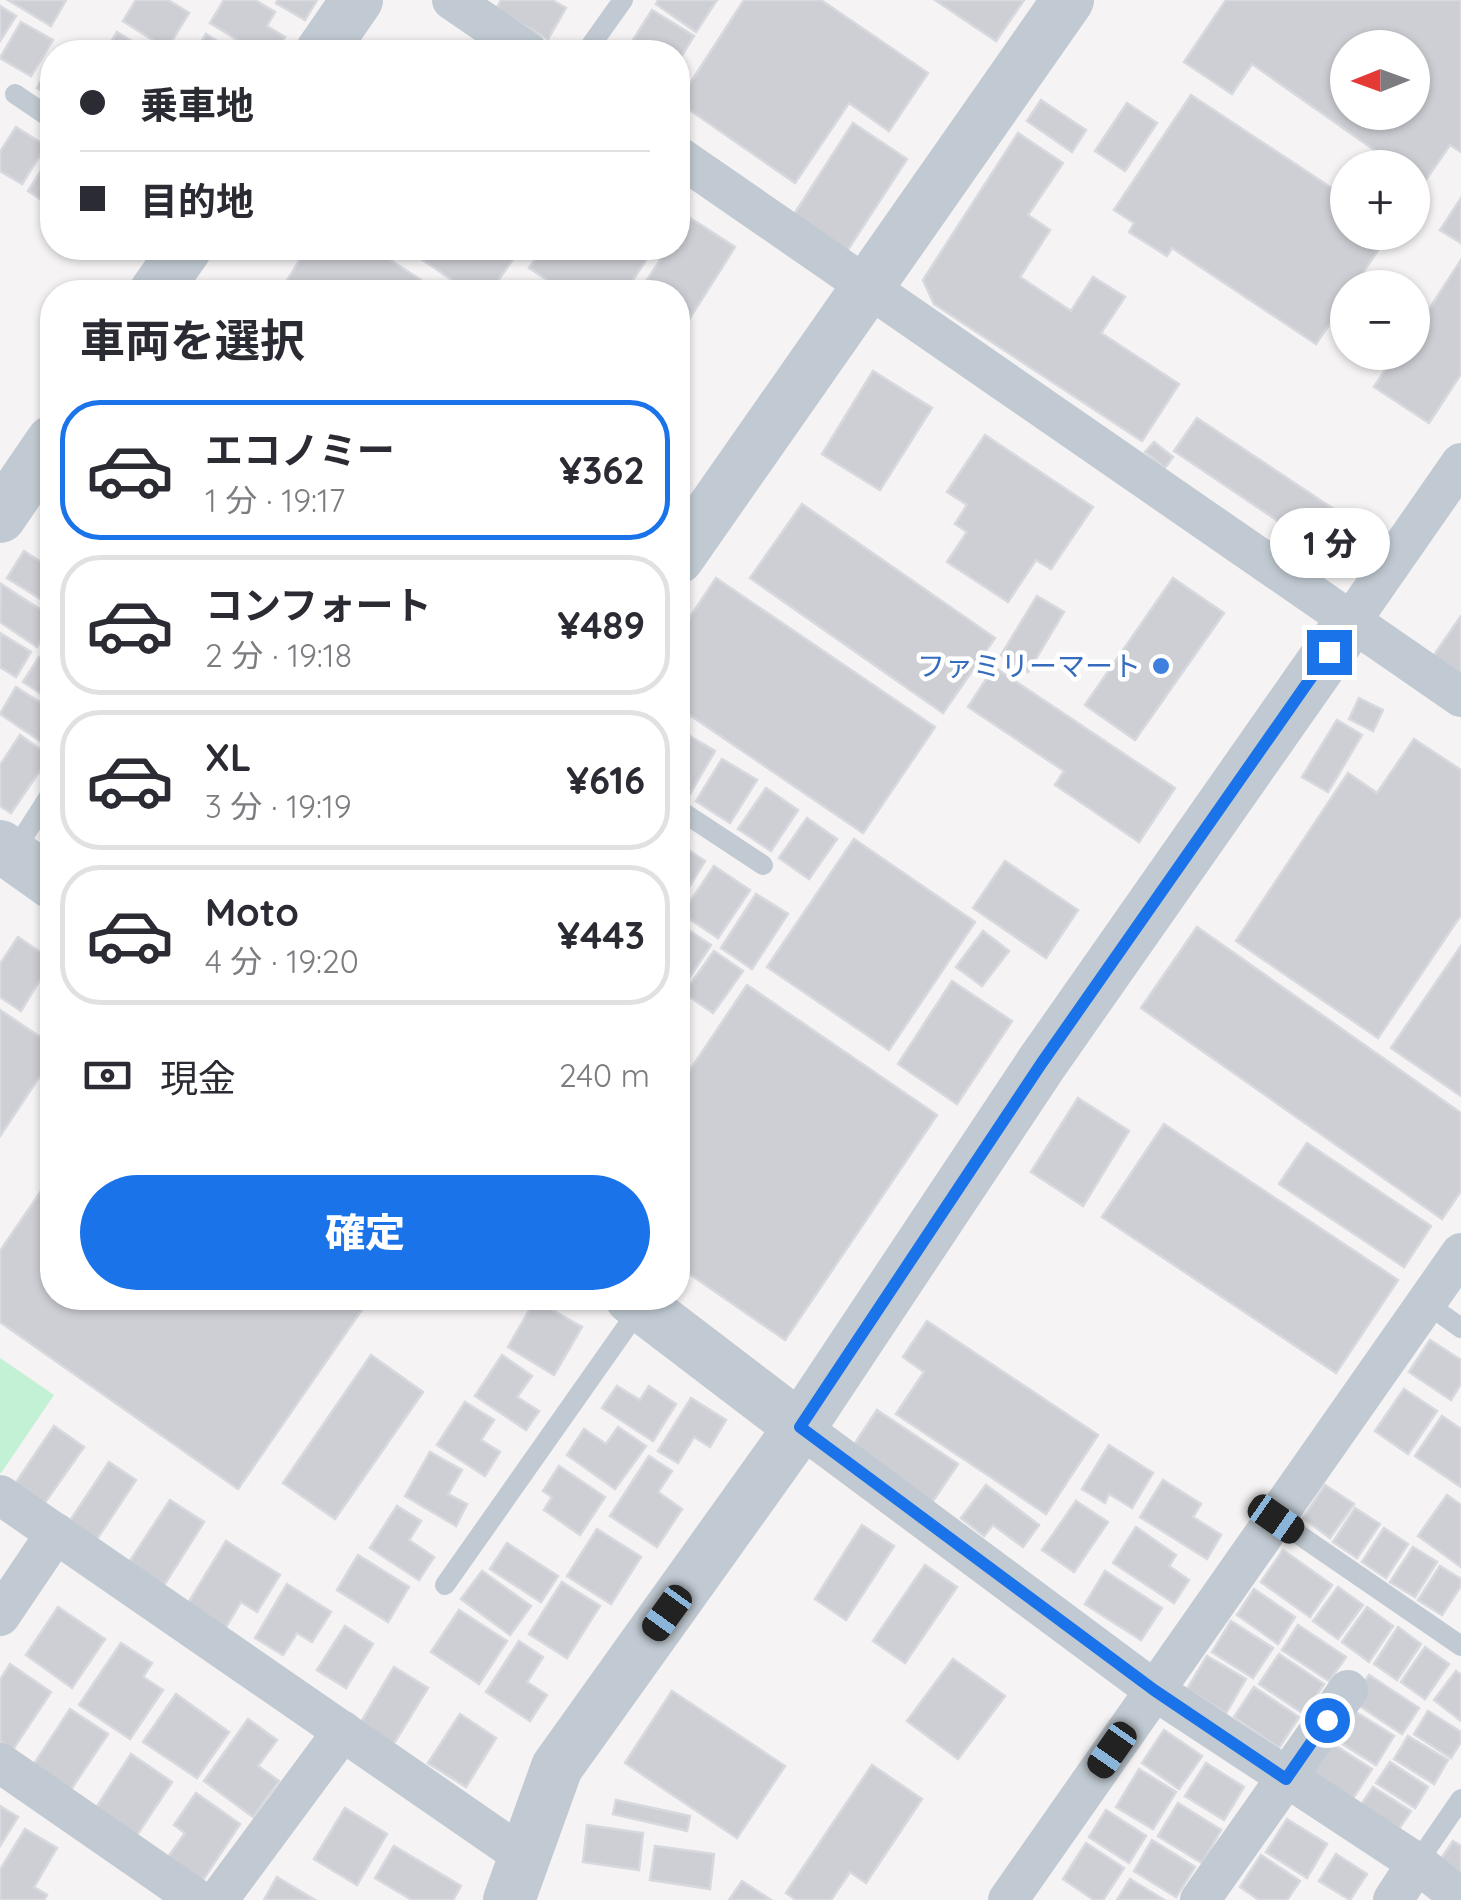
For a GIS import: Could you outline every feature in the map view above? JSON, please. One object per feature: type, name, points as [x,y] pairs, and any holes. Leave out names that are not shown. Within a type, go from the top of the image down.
[{"type":"street","points":[[329,40],[357,0]]},
{"type":"street","points":[[452,0],[510,40]]},
{"type":"street","points":[[690,541],[1068,0]]},
{"type":"street","points":[[690,164],[1461,697]]},
{"type":"street","points":[[0,517],[40,459]]},
{"type":"street","points":[[0,1494],[344,1731],[518,1879],[557,1767],[800,1427],[1051,1048],[1461,463]]},
{"type":"street","points":[[1008,1900],[1461,1253]]},
{"type":"street","points":[[648,1310],[1154,1690],[1417,1863],[1461,1898]]},
{"type":"street","points":[[0,1616],[56,1533]]},
{"type":"street","points":[[1200,1900],[1348,1690]]},
{"type":"street","points":[[218,1900],[344,1731]]},
{"type":"street","points":[[0,1763],[198,1900]]},
{"type":"street","points":[[1392,1900],[1417,1863]]},
{"type":"lane","points":[[595,40],[623,0]]},
{"type":"lane","points":[[15,94],[40,111]]},
{"type":"lane","points":[[690,816],[763,865]]},
{"type":"lane","points":[[22,861],[40,820]]},
{"type":"lane","points":[[1426,1303],[1461,1328]]},
{"type":"lane","points":[[445,1585],[630,1310]]},
{"type":"lane","points":[[1276,1519],[1461,1646]]},
{"type":"lane","points":[[1417,1863],[1461,1800]]},
{"type":"green space","points":[[0,1358],[54,1395],[1,1473],[0,1473]]},
{"type":"building","points":[[8,0],[66,0],[51,26]]},
{"type":"building","points":[[136,0],[168,0],[189,13],[172,40],[153,40],[123,21]]},
{"type":"building","points":[[224,0],[255,0],[275,12],[267,26],[285,37],[238,40],[210,23]]},
{"type":"building","points":[[317,0],[305,20],[276,3]]},
{"type":"building","points":[[501,0],[552,0],[566,8],[548,39],[496,9]]},
{"type":"building","points":[[658,0],[717,0],[696,32],[656,4]]},
{"type":"building","points":[[744,0],[821,0],[928,73],[889,131],[849,103],[795,183],[690,110],[690,83]]},
{"type":"building","points":[[935,0],[1024,0],[996,41]]},
{"type":"building","points":[[1226,0],[1461,0],[1461,152],[1450,145],[1430,174],[1430,150],[1374,150],[1346,130],[1430,130],[1430,30],[1330,30],[1330,119],[1252,64],[1232,94],[1184,62]]},
{"type":"building","points":[[0,6],[16,16],[0,41]]},
{"type":"building","points":[[652,10],[694,36],[690,42],[633,40]]},
{"type":"building","points":[[21,22],[53,40],[40,40],[40,61],[31,76],[0,58]]},
{"type":"building","points":[[117,32],[130,40],[112,40]]},
{"type":"building","points":[[1191,95],[1330,187],[1330,250],[1378,250],[1365,270],[1330,270],[1330,323],[1316,344],[1172,248],[1167,256],[1129,232],[1134,223],[1114,210]]},
{"type":"building","points":[[1041,100],[1086,130],[1072,152],[1027,121]]},
{"type":"building","points":[[1127,103],[1157,123],[1125,171],[1095,151]]},
{"type":"building","points":[[853,123],[907,159],[847,251],[793,216]]},
{"type":"building","points":[[16,127],[40,142],[40,156],[22,184],[0,171],[0,152]]},
{"type":"building","points":[[1018,133],[1063,163],[1028,215],[1050,230],[1020,277],[1071,311],[1093,277],[1125,297],[1101,333],[1179,384],[1142,441],[934,304],[923,280]]},
{"type":"building","points":[[40,172],[40,199],[28,191]]},
{"type":"building","points":[[1461,198],[1461,243],[1440,230]]},
{"type":"building","points":[[690,218],[735,247],[690,318],[690,280],[647,280],[660,260],[690,260]]},
{"type":"building","points":[[300,260],[390,260],[421,280],[287,280]]},
{"type":"building","points":[[423,260],[513,260],[498,280],[452,280]]},
{"type":"building","points":[[535,260],[646,260],[633,280],[548,280],[529,268]]},
{"type":"building","points":[[1461,260],[1461,374],[1429,423],[1374,387],[1385,370],[1430,370],[1430,308]]},
{"type":"building","points":[[873,371],[932,408],[880,490],[822,454]]},
{"type":"building","points":[[1197,418],[1338,512],[1315,546],[1174,451]]},
{"type":"building","points":[[985,435],[1093,507],[1051,569],[1036,560],[1008,602],[947,562],[967,532],[955,524],[967,505],[947,492]]},
{"type":"building","points":[[1154,442],[1173,457],[1165,468],[1145,452]]},
{"type":"building","points":[[802,504],[995,638],[943,713],[750,578]]},
{"type":"building","points":[[24,551],[40,561],[40,599],[7,578]]},
{"type":"building","points":[[716,578],[935,727],[863,833],[690,715],[690,617]]},
{"type":"building","points":[[1173,578],[1224,613],[1135,740],[1085,705]]},
{"type":"building","points":[[1,584],[40,609],[40,642],[37,647],[0,622]]},
{"type":"building","points":[[1037,596],[1064,612],[1028,672],[1001,655]]},
{"type":"building","points":[[1461,616],[1461,678],[1432,658]]},
{"type":"building","points":[[0,633],[31,652],[16,677],[0,667]]},
{"type":"building","points":[[39,657],[40,658],[40,693],[23,682]]},
{"type":"building","points":[[994,667],[1175,788],[1139,842],[1055,785],[1064,771],[968,707]]},
{"type":"building","points":[[16,687],[40,702],[40,741],[0,714]]},
{"type":"building","points":[[1359,698],[1383,710],[1373,731],[1349,719]]},
{"type":"building","points":[[1337,720],[1362,735],[1328,792],[1302,777]]},
{"type":"building","points":[[20,735],[40,749],[40,771],[11,813],[0,806],[0,765]]},
{"type":"building","points":[[690,736],[715,751],[690,794]]},
{"type":"building","points":[[1414,739],[1461,770],[1461,915],[1378,1038],[1236,941],[1348,773],[1377,793]]},
{"type":"building","points":[[722,759],[757,780],[730,823],[696,801]]},
{"type":"building","points":[[766,788],[798,810],[771,851],[738,829]]},
{"type":"building","points":[[807,818],[837,839],[809,879],[779,858]]},
{"type":"building","points":[[854,839],[975,922],[889,1050],[767,967]]},
{"type":"building","points":[[690,851],[705,861],[690,885]]},
{"type":"building","points":[[1005,861],[1078,910],[1046,958],[973,908]]},
{"type":"building","points":[[714,866],[750,890],[718,938],[690,919],[690,902]]},
{"type":"building","points":[[756,894],[788,914],[752,969],[721,948]]},
{"type":"building","points":[[1197,927],[1461,1113],[1461,1191],[1442,1219],[1141,1008]]},
{"type":"building","points":[[690,931],[711,945],[690,976]]},
{"type":"building","points":[[983,931],[1009,951],[982,986],[956,967]]},
{"type":"building","points":[[18,937],[40,952],[40,980],[21,1011],[0,997],[0,964]]},
{"type":"building","points":[[1461,946],[1461,1096],[1391,1048]]},
{"type":"building","points":[[714,951],[743,971],[713,1013],[690,997],[690,985]]},
{"type":"building","points":[[952,981],[1012,1021],[957,1104],[898,1064]]},
{"type":"building","points":[[747,985],[937,1115],[785,1340],[690,1274],[690,1070]]},
{"type":"building","points":[[0,1010],[40,1037],[40,1076],[0,1136]]},
{"type":"building","points":[[1078,1098],[1129,1131],[1083,1206],[1031,1172]]},
{"type":"building","points":[[1164,1124],[1398,1280],[1336,1373],[1102,1217]]},
{"type":"building","points":[[1307,1143],[1431,1226],[1404,1267],[1279,1184]]},
{"type":"building","points":[[40,1193],[40,1310],[362,1310],[238,1489],[0,1322],[0,1251]]},
{"type":"building","points":[[529,1310],[552,1310],[582,1327],[554,1375],[508,1347]]},
{"type":"building","points":[[927,1321],[1098,1435],[1046,1514],[896,1414],[924,1372],[903,1357]]},
{"type":"building","points":[[1430,1340],[1461,1360],[1461,1384],[1451,1400],[1409,1372]]},
{"type":"building","points":[[371,1355],[423,1392],[335,1519],[283,1483]]},
{"type":"building","points":[[502,1355],[532,1376],[517,1397],[539,1411],[526,1430],[475,1396]]},
{"type":"building","points":[[617,1386],[640,1400],[649,1386],[676,1404],[653,1441],[602,1408]]},
{"type":"building","points":[[1404,1389],[1437,1411],[1408,1454],[1375,1431]]},
{"type":"building","points":[[691,1398],[726,1420],[710,1447],[694,1437],[678,1463],[658,1451]]},
{"type":"building","points":[[465,1402],[494,1420],[481,1440],[500,1452],[485,1476],[437,1445]]},
{"type":"building","points":[[877,1410],[958,1464],[931,1504],[850,1451]]},
{"type":"building","points":[[1442,1416],[1461,1429],[1461,1487],[1415,1456]]},
{"type":"building","points":[[54,1426],[84,1447],[44,1504],[15,1484]]},
{"type":"building","points":[[618,1427],[646,1446],[615,1489],[567,1455],[584,1429],[606,1444]]},
{"type":"building","points":[[1109,1445],[1153,1473],[1132,1508],[1109,1494],[1105,1503],[1082,1489]]},
{"type":"building","points":[[430,1452],[462,1470],[448,1494],[467,1504],[456,1526],[405,1496]]},
{"type":"building","points":[[649,1456],[672,1471],[658,1492],[682,1509],[657,1547],[610,1516]]},
{"type":"building","points":[[109,1462],[136,1480],[95,1542],[68,1524]]},
{"type":"building","points":[[559,1466],[605,1497],[580,1535],[544,1510],[552,1497],[543,1491]]},
{"type":"building","points":[[1163,1480],[1201,1504],[1193,1517],[1221,1535],[1207,1559],[1140,1517]]},
{"type":"building","points":[[986,1485],[1039,1525],[1023,1547],[993,1525],[984,1536],[961,1518]]},
{"type":"building","points":[[1325,1485],[1354,1504],[1330,1538],[1303,1518]]},
{"type":"building","points":[[1447,1495],[1461,1505],[1461,1567],[1418,1536]]},
{"type":"building","points":[[170,1500],[204,1522],[161,1590],[126,1567]]},
{"type":"building","points":[[1076,1501],[1108,1522],[1074,1572],[1042,1550]]},
{"type":"building","points":[[397,1506],[421,1521],[409,1540],[434,1557],[419,1580],[370,1548]]},
{"type":"building","points":[[1355,1508],[1380,1524],[1357,1558],[1333,1542]]},
{"type":"building","points":[[862,1525],[894,1546],[846,1620],[815,1599]]},
{"type":"building","points":[[1136,1527],[1176,1555],[1169,1566],[1189,1580],[1174,1603],[1113,1563]]},
{"type":"building","points":[[1384,1528],[1408,1544],[1386,1578],[1362,1562]]},
{"type":"building","points":[[597,1529],[641,1557],[611,1604],[567,1576]]},
{"type":"building","points":[[226,1541],[280,1575],[257,1612],[241,1602],[223,1632],[185,1608]]},
{"type":"building","points":[[507,1543],[558,1576],[541,1602],[490,1569]]},
{"type":"building","points":[[1413,1547],[1437,1562],[1415,1597],[1390,1582]]},
{"type":"building","points":[[1283,1550],[1332,1585],[1310,1617],[1261,1582]]},
{"type":"building","points":[[358,1555],[409,1587],[388,1622],[337,1590]]},
{"type":"building","points":[[925,1565],[957,1587],[905,1663],[873,1641]]},
{"type":"building","points":[[1440,1566],[1461,1579],[1461,1586],[1442,1615],[1418,1600]]},
{"type":"building","points":[[482,1571],[531,1606],[510,1635],[461,1599]]},
{"type":"building","points":[[1105,1571],[1162,1608],[1141,1640],[1085,1604]]},
{"type":"building","points":[[562,1582],[600,1606],[567,1658],[529,1634]]},
{"type":"building","points":[[287,1584],[331,1612],[312,1642],[297,1633],[283,1655],[255,1638]]},
{"type":"building","points":[[1338,1587],[1363,1605],[1338,1639],[1313,1621]]},
{"type":"building","points":[[1254,1589],[1295,1617],[1278,1644],[1237,1615]]},
{"type":"building","points":[[58,1607],[105,1639],[72,1688],[26,1655]]},
{"type":"building","points":[[1367,1607],[1393,1626],[1369,1662],[1342,1642]]},
{"type":"building","points":[[459,1610],[507,1641],[479,1684],[431,1652]]},
{"type":"building","points":[[1231,1621],[1273,1648],[1253,1678],[1212,1652]]},
{"type":"building","points":[[1298,1625],[1346,1657],[1329,1681],[1282,1650]]},
{"type":"building","points":[[345,1626],[373,1644],[346,1688],[317,1670]]},
{"type":"building","points":[[1398,1627],[1421,1644],[1397,1680],[1374,1664]]},
{"type":"building","points":[[519,1641],[543,1657],[527,1682],[547,1695],[530,1721],[486,1692]]},
{"type":"building","points":[[121,1643],[152,1663],[143,1677],[163,1690],[130,1739],[79,1705]]},
{"type":"building","points":[[1425,1647],[1449,1664],[1425,1699],[1401,1682]]},
{"type":"building","points":[[1279,1654],[1324,1684],[1304,1714],[1259,1684]]},
{"type":"building","points":[[1207,1656],[1246,1679],[1226,1713],[1187,1689]]},
{"type":"building","points":[[953,1659],[1005,1696],[958,1759],[907,1721]]},
{"type":"building","points":[[10,1664],[51,1692],[12,1751],[0,1742],[0,1680]]},
{"type":"building","points":[[394,1667],[428,1688],[390,1750],[357,1729]]},
{"type":"building","points":[[1456,1671],[1461,1675],[1461,1721],[1434,1700]]},
{"type":"building","points":[[1369,1675],[1419,1708],[1402,1734],[1352,1701]]},
{"type":"building","points":[[1254,1687],[1299,1717],[1279,1748],[1234,1717]]},
{"type":"building","points":[[672,1691],[785,1766],[737,1838],[625,1763]]},
{"type":"building","points":[[176,1694],[229,1732],[197,1778],[143,1742]]},
{"type":"building","points":[[70,1709],[108,1734],[68,1794],[30,1770]]},
{"type":"building","points":[[1351,1709],[1394,1736],[1376,1765],[1333,1738]]},
{"type":"building","points":[[1428,1711],[1461,1732],[1461,1742],[1451,1758],[1414,1734]]},
{"type":"building","points":[[460,1714],[496,1738],[466,1787],[428,1763]]},
{"type":"building","points":[[248,1719],[277,1740],[258,1766],[279,1781],[253,1817],[204,1781]]},
{"type":"building","points":[[1164,1730],[1202,1756],[1179,1789],[1142,1763]]},
{"type":"building","points":[[1408,1736],[1448,1760],[1434,1784],[1394,1759]]},
{"type":"building","points":[[1330,1742],[1372,1769],[1352,1800],[1310,1773]]},
{"type":"building","points":[[131,1754],[172,1782],[137,1835],[96,1808]]},
{"type":"building","points":[[1390,1762],[1428,1787],[1415,1808],[1376,1783]]},
{"type":"building","points":[[1206,1763],[1244,1787],[1224,1820],[1185,1796]]},
{"type":"building","points":[[872,1765],[922,1799],[866,1883],[850,1872],[831,1900],[796,1900],[786,1893]]},
{"type":"building","points":[[1139,1769],[1176,1792],[1153,1829],[1116,1807]]},
{"type":"building","points":[[1373,1787],[1411,1811],[1396,1833],[1359,1808]]},
{"type":"building","points":[[196,1793],[240,1824],[199,1886],[164,1863],[185,1833],[174,1825]]},
{"type":"building","points":[[616,1800],[690,1816],[687,1831],[613,1814]]},
{"type":"building","points":[[1178,1803],[1221,1830],[1202,1863],[1158,1836]]},
{"type":"building","points":[[0,1806],[18,1817],[0,1846]]},
{"type":"building","points":[[345,1808],[387,1834],[357,1885],[314,1859]]},
{"type":"building","points":[[1106,1810],[1146,1836],[1129,1863],[1089,1837]]},
{"type":"building","points":[[1287,1819],[1327,1844],[1307,1878],[1266,1852]]},
{"type":"building","points":[[587,1825],[643,1833],[639,1870],[583,1862]]},
{"type":"building","points":[[25,1829],[57,1848],[34,1887],[47,1895],[44,1900],[0,1900],[0,1870]]},
{"type":"building","points":[[1152,1840],[1195,1867],[1176,1897],[1134,1871]]},
{"type":"building","points":[[1453,1841],[1461,1846],[1461,1877],[1439,1862]]},
{"type":"building","points":[[1086,1843],[1124,1868],[1103,1900],[1094,1900],[1063,1879]]},
{"type":"building","points":[[394,1846],[461,1886],[453,1900],[412,1900],[375,1878]]},
{"type":"building","points":[[655,1846],[714,1854],[710,1889],[650,1880]]},
{"type":"building","points":[[1336,1854],[1367,1874],[1350,1900],[1319,1881]]},
{"type":"building","points":[[1261,1855],[1300,1881],[1287,1900],[1259,1900],[1240,1887]]},
{"type":"building","points":[[277,1877],[315,1900],[264,1900]]},
{"type":"building","points":[[1130,1879],[1164,1900],[1117,1900]]},
{"type":"building","points":[[742,1881],[771,1900],[729,1900]]},
{"type":"place","name":"ファミリーマート","points":[[1161,666]]},
{"type":"route","points":[[1327,1720],[1286,1779],[1154,1690],[800,1427],[1041,1064],[1329,652]]}]
